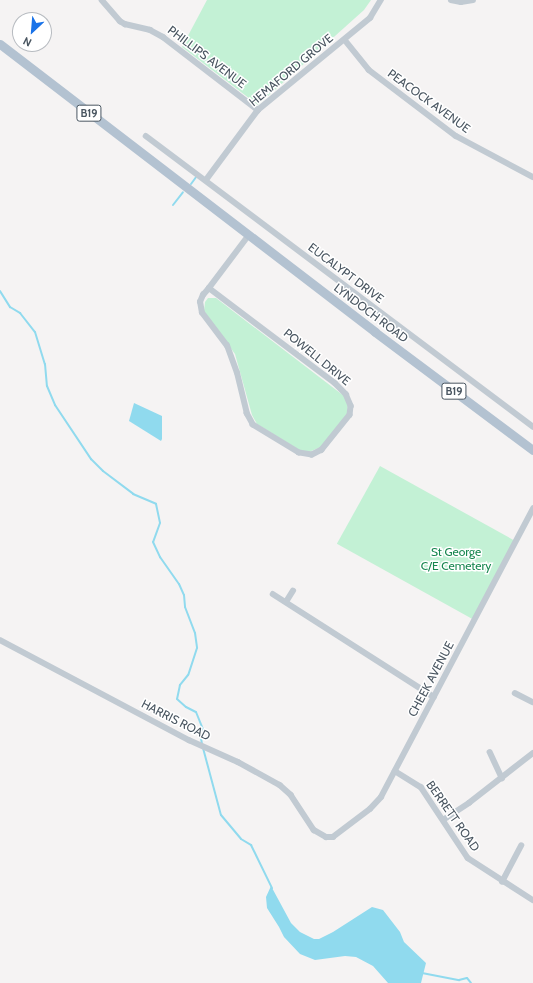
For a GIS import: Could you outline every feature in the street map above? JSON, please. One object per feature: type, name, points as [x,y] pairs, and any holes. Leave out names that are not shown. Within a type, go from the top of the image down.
[{"type":"main road","name":"LYNDOCH ROAD","points":[[0,44],[533,450]]},
{"type":"street","name":"PHILLIPS AVENUE","points":[[102,0],[125,24],[150,30],[163,37],[258,110]]},
{"type":"street","name":"HEMAFORD GROVE","points":[[206,180],[258,110],[370,18],[381,0]]},
{"type":"street","points":[[451,0],[461,2],[473,0]]},
{"type":"street","name":"PEACOCK AVENUE","points":[[345,40],[369,70],[456,136],[533,177]]},
{"type":"street","name":"EUCALYPT DRIVE","points":[[146,136],[533,427]]},
{"type":"street","name":"POWELL DRIVE","points":[[209,288],[335,383],[346,394],[351,406],[350,415],[322,450],[312,455],[299,453],[253,425],[247,414],[237,372],[227,346],[200,308],[203,295],[249,235]]},
{"type":"street","name":"CHEEK AVENUE","points":[[326,837],[333,837],[347,827],[370,809],[381,797],[533,509]]},
{"type":"street","points":[[286,602],[293,591]]},
{"type":"street","points":[[273,594],[434,697]]},
{"type":"street","name":"HARRIS ROAD","points":[[0,640],[280,785],[292,794],[314,830],[326,837]]},
{"type":"street","points":[[515,693],[533,702]]},
{"type":"street","points":[[490,752],[502,778]]},
{"type":"street","points":[[443,820],[502,778],[533,753]]},
{"type":"street","name":"BERRETT ROAD","points":[[395,771],[421,787],[448,830],[468,858],[502,882],[533,900]]},
{"type":"street","points":[[502,882],[521,846]]},
{"type":"green space","points":[[207,0],[371,0],[364,10],[258,105],[182,47]]},
{"type":"green space","points":[[208,298],[216,298],[344,396],[348,403],[347,414],[323,446],[309,452],[301,451],[257,424],[252,415],[235,354],[204,311],[205,302]]},
{"type":"green space","name":"St George C/E Cemetery","points":[[380,466],[516,542],[473,619],[337,544]]},
{"type":"water","points":[[134,403],[162,416],[161,441],[129,421]]},
{"type":"water","points":[[271,886],[291,923],[300,932],[314,939],[319,939],[333,932],[372,907],[383,910],[400,932],[404,942],[426,963],[421,983],[388,983],[373,966],[356,957],[345,956],[315,960],[300,954],[284,937],[267,908],[266,897]]},
{"type":"waterway","points":[[191,184],[196,177]]},
{"type":"waterway","points":[[173,205],[183,192]]},
{"type":"waterway","points":[[0,291],[10,307],[20,313],[35,332],[45,364],[47,386],[55,405],[91,459],[103,471],[133,494],[156,504],[160,523],[153,542],[160,557],[179,584],[184,595],[185,607],[195,633],[197,648],[188,675],[180,685],[177,699],[186,707],[196,712],[204,732],[201,738],[202,744]]},
{"type":"waterway","points":[[203,748],[221,815],[241,839],[251,845],[272,888]]},
{"type":"waterway","points":[[422,973],[459,980],[467,978],[471,983]]}]
